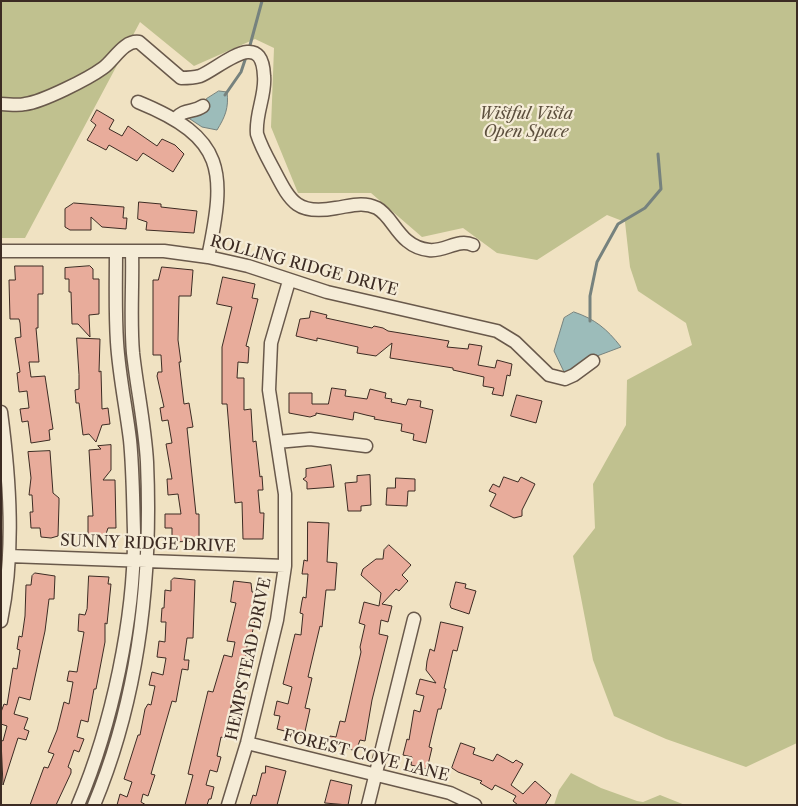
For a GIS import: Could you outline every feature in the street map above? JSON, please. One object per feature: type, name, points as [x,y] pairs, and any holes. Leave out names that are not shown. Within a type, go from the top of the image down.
[{"type":"street","points":[[1,104],[27,104],[90,77],[104,67],[127,44],[134,41],[139,42],[181,78],[201,75],[246,51],[254,53],[261,61],[264,76],[256,123],[257,134],[288,198],[300,207],[320,211],[362,204],[373,206],[380,210],[406,239],[428,250],[441,249],[466,242],[473,245]]},
{"type":"street","points":[[138,102],[175,119],[196,134],[208,148],[214,165],[219,200],[208,257]]},
{"type":"street","points":[[175,119],[182,112],[198,110],[203,106]]},
{"type":"street","points":[[78,805],[103,735],[124,638],[132,560],[131,465],[117,340],[116,251]]},
{"type":"street","points":[[94,805],[116,740],[137,649],[148,560],[146,460],[132,338],[132,251]]},
{"type":"street","name":"ROLLING RIDGE DRIVE","points":[[1,252],[164,251],[208,257],[248,266],[327,292],[497,331],[515,342],[549,375],[565,379],[574,376],[594,361]]},
{"type":"street","name":"HEMPSTEAD DRIVE","points":[[228,805],[247,743],[277,620],[285,566],[285,494],[269,390],[271,343],[289,281]]},
{"type":"street","points":[[124,401],[139,399]]},
{"type":"street","points":[[1,412],[8,482],[9,556],[1,621]]},
{"type":"street","points":[[277,442],[310,438],[366,446]]},
{"type":"street","name":"SUNNY RIDGE DRIVE","points":[[9,556],[285,566]]},
{"type":"street","points":[[368,805],[414,618]]},
{"type":"street","points":[[103,735],[116,740]]},
{"type":"street","name":"FOREST COVE LANE","points":[[247,743],[450,793],[474,805]]},
{"type":"green space","name":"Wistful Vista Open Space","points":[[1,1],[797,1],[797,743],[746,767],[666,739],[614,716],[593,660],[573,556],[595,528],[593,484],[626,425],[627,380],[692,345],[686,323],[638,291],[630,267],[625,222],[607,215],[537,260],[497,253],[463,228],[422,237],[371,193],[298,193],[271,127],[274,48],[255,39],[194,66],[140,22],[25,238],[1,238]]},
{"type":"green space","points":[[571,773],[601,788],[637,801],[643,802],[660,795],[685,805],[554,805],[559,790]]},
{"type":"water","points":[[219,91],[227,92],[227,108],[217,130],[202,127],[187,117],[206,99]]},
{"type":"water","points":[[574,312],[600,325],[621,347],[597,356],[565,374],[554,351],[564,318]]},
{"type":"building","points":[[97,110],[114,120],[109,129],[122,136],[128,126],[157,146],[162,139],[175,145],[184,154],[173,172],[143,153],[137,161],[109,145],[106,150],[87,140],[96,125],[91,121]]},
{"type":"building","points":[[139,202],[161,204],[161,207],[197,211],[194,233],[146,230],[147,222],[138,219]]},
{"type":"building","points":[[74,203],[124,207],[123,218],[127,218],[126,229],[102,227],[91,217],[91,230],[70,230],[65,227],[65,209]]},
{"type":"building","points":[[15,266],[43,266],[43,294],[38,294],[38,328],[36,328],[39,362],[29,362],[31,377],[45,376],[53,429],[49,430],[50,440],[31,443],[28,421],[22,422],[20,409],[29,408],[27,391],[19,392],[17,373],[20,372],[15,338],[21,337],[20,323],[19,319],[10,319],[9,280],[15,280]]},
{"type":"building","points":[[90,266],[93,269],[93,279],[99,279],[99,314],[89,315],[90,337],[78,324],[72,324],[71,292],[69,292],[69,279],[65,279],[65,268]]},
{"type":"building","points":[[162,267],[193,270],[191,296],[179,296],[178,340],[184,404],[189,403],[193,427],[187,428],[196,514],[199,514],[199,541],[172,542],[172,528],[165,528],[165,514],[181,514],[178,494],[168,495],[167,479],[172,479],[166,444],[172,443],[168,420],[162,421],[160,408],[164,407],[157,376],[158,372],[162,372],[161,355],[153,355],[153,280],[158,280]]},
{"type":"building","points":[[223,277],[255,284],[252,298],[258,299],[246,346],[249,347],[248,363],[238,362],[237,378],[244,378],[244,410],[251,409],[253,442],[256,441],[260,477],[262,476],[263,490],[258,490],[260,513],[264,513],[263,539],[243,539],[242,502],[235,503],[227,404],[222,404],[222,347],[232,307],[217,304]]},
{"type":"building","points":[[311,311],[327,315],[326,318],[372,328],[374,326],[388,331],[449,341],[447,347],[468,349],[469,344],[482,346],[478,365],[495,368],[497,360],[512,364],[510,376],[507,375],[503,396],[492,394],[494,388],[483,386],[484,377],[453,370],[453,368],[390,358],[392,343],[376,356],[357,353],[358,347],[317,338],[317,341],[296,336],[300,319],[309,318]]},
{"type":"building","points":[[77,338],[100,339],[99,372],[101,371],[102,409],[108,408],[110,424],[102,425],[96,442],[89,434],[83,435],[79,403],[76,403],[75,390],[79,389]]},
{"type":"building","points":[[332,388],[346,390],[345,396],[367,399],[370,389],[386,393],[385,398],[392,399],[391,402],[406,405],[408,399],[421,401],[420,407],[433,410],[426,443],[413,440],[414,434],[401,431],[402,424],[374,419],[375,417],[354,412],[353,420],[316,413],[316,415],[310,417],[289,413],[289,393],[312,393],[312,404],[328,404]]},
{"type":"building","points":[[517,395],[542,401],[536,423],[511,416]]},
{"type":"building","points":[[111,445],[111,470],[103,480],[115,480],[116,528],[108,528],[105,537],[99,537],[97,541],[94,537],[88,537],[88,516],[93,516],[89,450],[101,449],[98,446]]},
{"type":"building","points":[[50,451],[53,493],[59,498],[58,536],[51,538],[41,537],[40,528],[31,528],[30,512],[33,512],[32,495],[29,495],[31,478],[28,452]]},
{"type":"building","points":[[331,465],[334,487],[307,489],[307,482],[303,479],[306,477],[306,469]]},
{"type":"building","points":[[370,475],[371,505],[361,506],[361,511],[348,511],[345,483],[357,482],[357,476]]},
{"type":"building","points":[[504,477],[518,482],[521,477],[535,484],[522,510],[522,516],[514,518],[490,506],[496,494],[489,491],[493,484],[499,487]]},
{"type":"building","points":[[396,478],[415,479],[415,491],[408,491],[407,506],[386,505],[387,488],[395,488]]},
{"type":"building","points":[[308,522],[329,523],[327,562],[337,563],[335,590],[326,590],[322,627],[320,626],[308,677],[312,678],[305,708],[310,709],[304,736],[277,729],[280,716],[274,715],[277,701],[288,704],[292,687],[283,684],[295,634],[301,635],[303,614],[300,613],[303,597],[306,598],[308,574],[302,574],[304,560],[307,561]]},
{"type":"building","points":[[389,545],[411,565],[402,575],[408,581],[399,591],[396,589],[382,604],[392,606],[388,622],[381,620],[379,634],[388,636],[372,700],[365,741],[360,740],[356,751],[328,743],[330,736],[336,737],[340,721],[345,722],[361,652],[360,647],[365,625],[359,623],[364,602],[379,606],[381,593],[361,575],[363,569],[376,559],[383,559],[384,550]]},
{"type":"building","points":[[35,573],[55,576],[54,599],[49,599],[45,631],[30,700],[19,697],[14,714],[28,718],[24,729],[29,731],[26,740],[18,738],[3,785],[1,740],[3,741],[7,726],[1,724],[1,712],[4,704],[7,705],[13,668],[17,669],[20,650],[17,649],[19,636],[22,637],[25,616],[26,585],[31,585],[32,576]]},
{"type":"building","points":[[89,576],[109,577],[108,584],[111,584],[107,624],[105,623],[105,642],[96,689],[94,689],[88,722],[81,720],[77,737],[84,739],[79,752],[74,750],[68,767],[71,769],[71,773],[56,805],[30,805],[44,767],[48,768],[54,754],[48,752],[57,730],[64,702],[69,704],[73,682],[67,681],[69,671],[77,672],[84,632],[78,631],[79,614],[85,615],[87,609]]},
{"type":"building","points":[[174,578],[195,580],[193,638],[187,638],[184,660],[189,660],[188,670],[182,669],[176,702],[172,701],[151,774],[155,775],[148,796],[143,794],[141,802],[146,805],[117,805],[120,794],[127,797],[132,782],[124,779],[138,735],[140,735],[145,709],[148,704],[151,705],[155,686],[149,685],[152,672],[163,675],[166,658],[157,657],[159,641],[165,642],[166,622],[161,622],[162,608],[164,608],[165,590],[171,591],[171,581]]},
{"type":"building","points":[[234,581],[251,583],[252,592],[260,593],[257,612],[251,638],[248,638],[244,671],[241,672],[226,724],[230,726],[227,739],[221,737],[217,756],[221,757],[217,772],[210,770],[206,785],[214,787],[211,799],[209,799],[207,805],[185,805],[193,775],[188,774],[208,691],[213,692],[224,655],[232,657],[235,642],[227,641],[236,603],[231,602]]},
{"type":"building","points":[[456,582],[466,584],[465,588],[476,591],[469,614],[451,608],[450,605]]},
{"type":"building","points":[[441,622],[463,627],[457,651],[453,650],[441,709],[438,709],[429,747],[432,748],[427,769],[411,765],[412,757],[403,755],[407,739],[409,740],[414,710],[420,712],[424,696],[416,694],[420,679],[436,683],[426,670],[430,649],[434,651]]},
{"type":"building","points":[[461,743],[475,748],[473,754],[493,761],[497,754],[513,763],[516,760],[523,764],[511,785],[523,794],[535,781],[551,795],[545,805],[518,805],[513,801],[516,796],[495,785],[492,790],[480,783],[482,781],[452,768]]},
{"type":"building","points":[[266,766],[286,771],[277,805],[250,805],[253,795],[256,796],[262,773],[265,773]]},
{"type":"building","points":[[331,780],[352,785],[348,805],[325,803]]},
{"type":"waterway","points":[[249,49],[262,1]]},
{"type":"waterway","points":[[225,95],[241,72],[246,57]]},
{"type":"waterway","points":[[590,321],[590,296],[597,262],[618,224],[645,208],[661,189],[658,154]]}]
